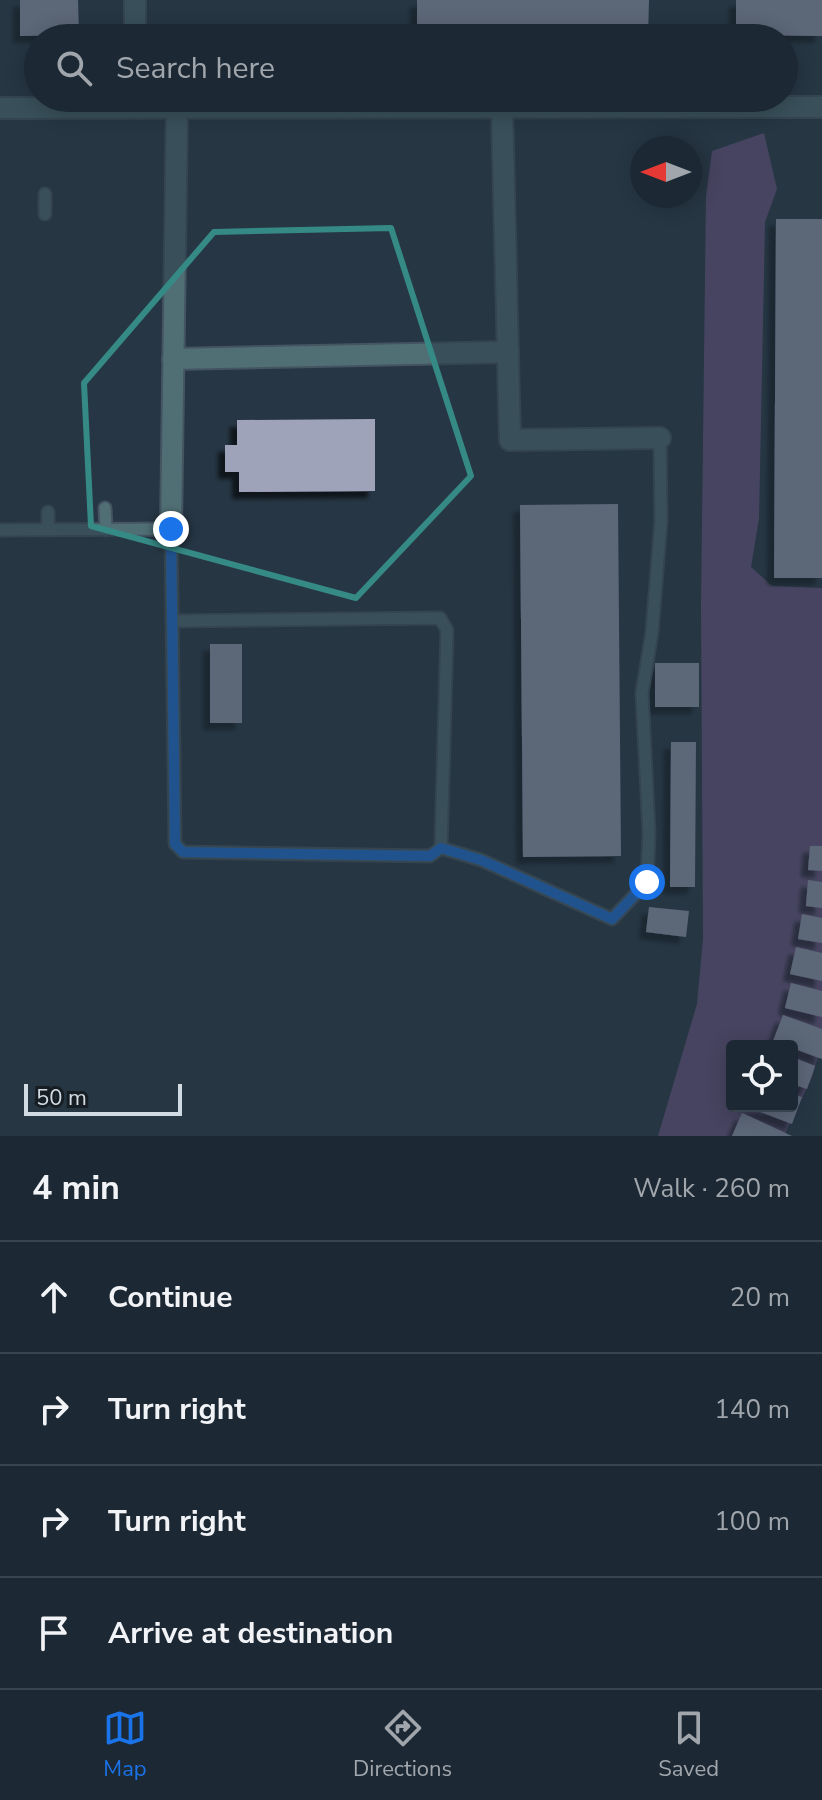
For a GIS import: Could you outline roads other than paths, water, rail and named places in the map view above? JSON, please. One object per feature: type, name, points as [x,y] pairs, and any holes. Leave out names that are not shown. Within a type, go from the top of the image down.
[{"type":"street","points":[[135,0],[135,24]]},
{"type":"street","points":[[0,108],[24,107]]},
{"type":"street","points":[[798,107],[822,107]]},
{"type":"street","points":[[171,529],[177,112]]},
{"type":"street","points":[[502,112],[510,440],[660,438]]},
{"type":"street","points":[[173,359],[508,352]]},
{"type":"lane","points":[[45,194],[45,214]]},
{"type":"lane","points":[[441,848],[481,860],[612,919],[647,882],[649,833],[642,693],[652,632],[661,521],[660,438]]},
{"type":"lane","points":[[105,508],[106,530]]},
{"type":"lane","points":[[48,512],[48,530]]},
{"type":"lane","points":[[0,530],[171,529],[175,844],[183,852],[430,856],[441,848]]},
{"type":"lane","points":[[172,621],[440,618],[447,630],[441,848]]}]
